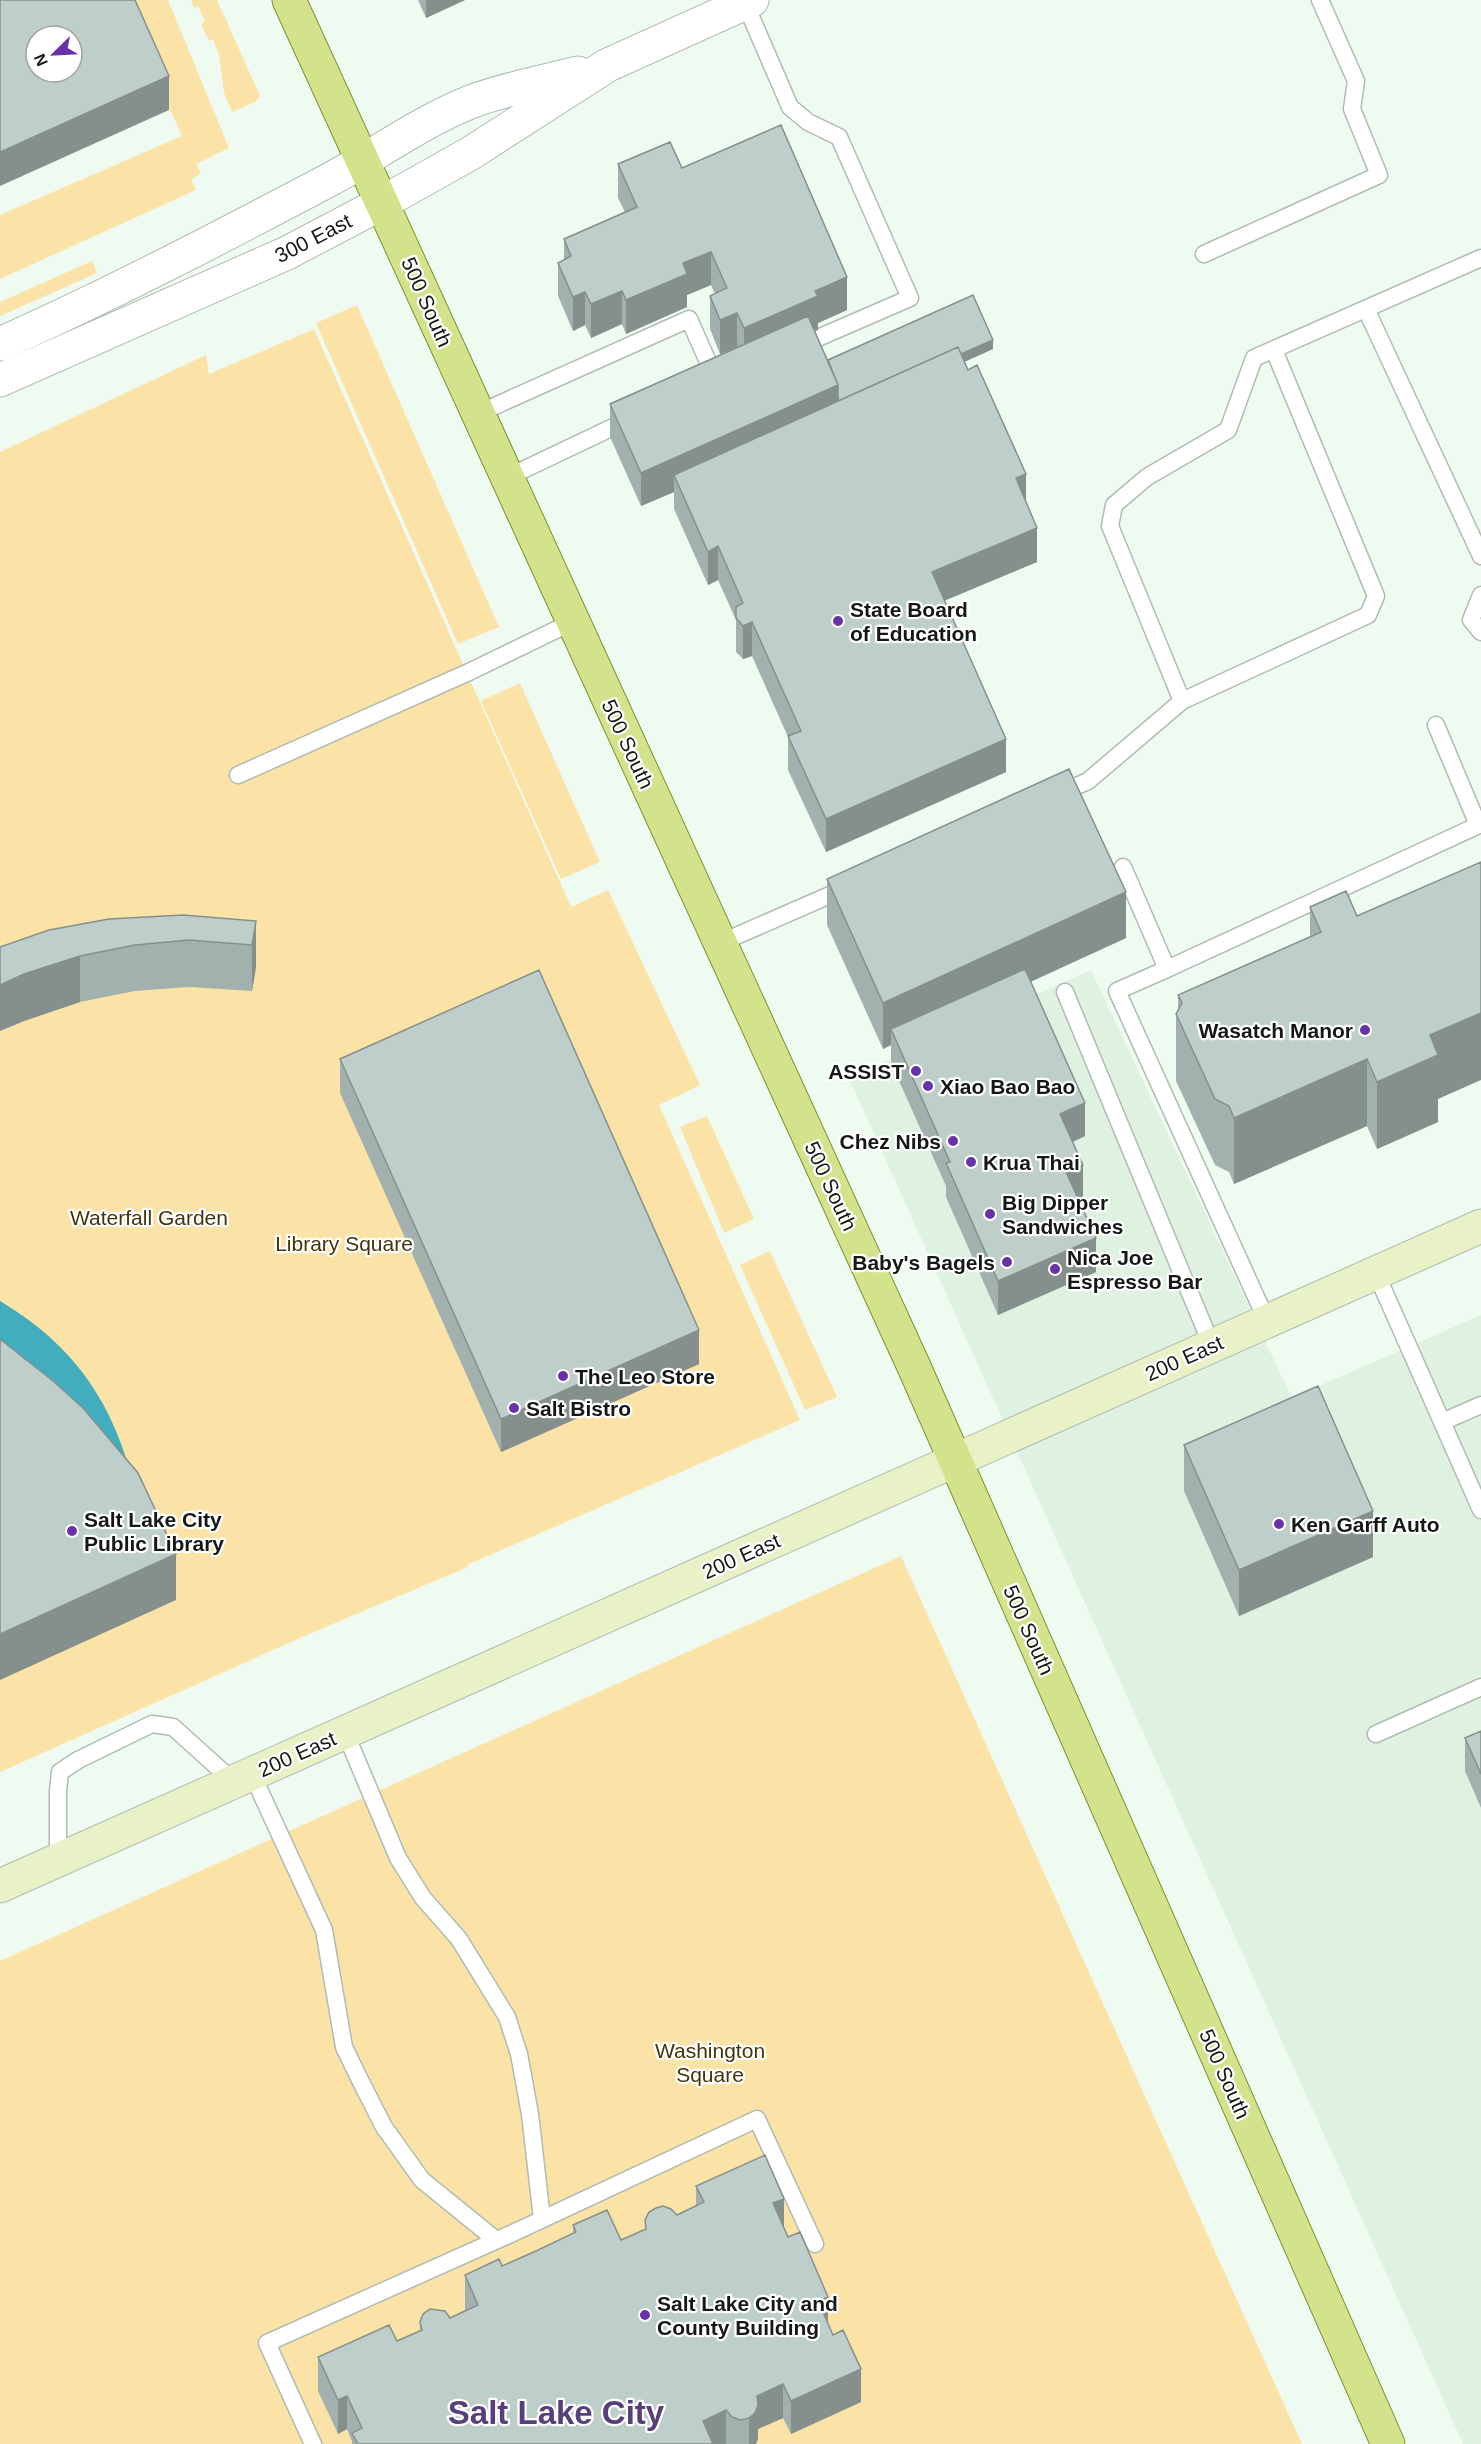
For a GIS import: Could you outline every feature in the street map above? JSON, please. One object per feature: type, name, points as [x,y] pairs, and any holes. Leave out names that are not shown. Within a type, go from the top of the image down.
[{"type":"main road","name":"500 South","points":[[289,0],[955,1460],[1388,2444]]},
{"type":"street","name":"300 East","points":[[0,380],[287,253],[471,153],[608,65],[748,2]]},
{"type":"street","name":"300 East","points":[[0,344],[81,308],[364,161],[453,110],[471,102],[608,65]]},
{"type":"street","name":"200 East","points":[[0,1886],[1481,1226]]},
{"type":"lane","points":[[1204,254],[1379,175],[1352,109],[1356,81],[1320,0]]},
{"type":"lane","points":[[748,2],[790,107],[808,122],[839,137],[910,298],[780,355]]},
{"type":"lane","points":[[1182,701],[1110,526],[1114,505],[1147,477],[1228,430],[1254,358],[1366,309],[1479,265]]},
{"type":"lane","points":[[1366,309],[1481,556]]},
{"type":"lane","points":[[477,414],[689,319],[711,383],[734,375]]},
{"type":"lane","points":[[1044,800],[1088,781],[1182,701],[1368,615],[1376,596],[1274,350]]},
{"type":"lane","points":[[507,478],[640,415]]},
{"type":"lane","points":[[1481,595],[1471,620],[1481,632]]},
{"type":"lane","points":[[238,775],[469,672],[572,622]]},
{"type":"lane","points":[[1267,1321],[1118,991],[1480,824],[1436,725]]},
{"type":"lane","points":[[1123,867],[1167,969]]},
{"type":"lane","points":[[720,943],[861,882]]},
{"type":"lane","points":[[1065,992],[1212,1346]]},
{"type":"lane","points":[[1376,1273],[1481,1510]]},
{"type":"lane","points":[[1442,1422],[1481,1405]]},
{"type":"lane","points":[[1377,1734],[1481,1687]]},
{"type":"lane","points":[[58,1860],[60,1772],[78,1760],[152,1724],[173,1727],[243,1778],[324,1930],[344,2047],[384,2127],[422,2180],[496,2240]]},
{"type":"lane","points":[[345,1732],[398,1858],[423,1898],[459,1939],[507,2017],[519,2055],[530,2114],[542,2219]]},
{"type":"lane","points":[[313,2444],[267,2343],[757,2119],[815,2244]]},
{"type":"shaded area","points":[[1091,970],[1292,1398],[1481,1315],[1481,2444],[1463,2444],[849,1078]]},
{"type":"green space","points":[[121,0],[168,0],[229,148],[196,164],[201,174],[191,179],[196,190],[0,279],[0,215],[182,136]]},
{"type":"green space","points":[[191,0],[217,0],[260,96],[255,102],[232,112],[224,93],[219,55],[213,39],[209,41],[201,24],[205,22],[198,6],[194,8]]},
{"type":"green space","points":[[92,261],[97,273],[0,316],[0,302]]},
{"type":"green space","points":[[357,305],[499,627],[458,644],[316,323]]},
{"type":"green space","name":"Library Square","points":[[314,329],[571,907],[608,890],[700,1085],[659,1105],[800,1420],[467,1565],[468,1567],[309,1634],[0,1772],[0,452],[206,355],[209,374]]},
{"type":"green space","points":[[520,683],[600,862],[561,879],[481,701]]},
{"type":"green space","points":[[707,1116],[754,1219],[724,1233],[680,1127]]},
{"type":"green space","points":[[770,1251],[837,1397],[805,1410],[740,1265]]},
{"type":"green space","name":"Washington Square","points":[[901,1556],[1302,2444],[0,2444],[0,1961]]},
{"type":"water","points":[[0,1301],[49,1337],[70,1357],[87,1379],[115,1429],[134,1487],[0,1385]]},
{"type":"building","points":[[0,0],[135,0],[169,76],[0,152]]},
{"type":"building","points":[[781,125],[847,277],[815,291],[818,296],[744,328],[737,313],[720,320],[710,296],[727,288],[711,252],[683,263],[687,274],[626,300],[622,291],[591,304],[585,292],[573,297],[558,263],[571,256],[564,239],[637,207],[618,164],[670,142],[682,168]]},
{"type":"building","points":[[973,295],[993,340],[961,354],[958,347],[838,401],[838,385],[828,360]]},
{"type":"building","points":[[808,316],[838,385],[641,473],[610,404]]},
{"type":"building","name":"State Board of Education","points":[[958,347],[968,370],[977,365],[1026,474],[1016,478],[1037,528],[932,572],[1006,739],[826,819],[788,736],[801,731],[752,622],[743,626],[736,618],[736,607],[743,603],[718,546],[708,552],[674,475]]},
{"type":"building","points":[[1069,769],[1126,892],[883,1003],[827,879]]},
{"type":"building","points":[[1481,862],[1481,1013],[1430,1035],[1438,1055],[1377,1082],[1367,1059],[1234,1118],[1229,1106],[1215,1099],[1176,1014],[1182,1003],[1178,995],[1321,932],[1310,907],[1346,891],[1357,916]]},
{"type":"building","points":[[183,915],[256,921],[252,945],[189,940],[135,945],[80,956],[24,974],[0,985],[0,947],[49,930],[109,919]]},
{"type":"building","points":[[1025,969],[1085,1103],[1060,1114],[1083,1165],[1066,1172],[1096,1238],[998,1281],[946,1163],[950,1162],[891,1029]]},
{"type":"building","points":[[539,970],[699,1330],[501,1419],[340,1059]]},
{"type":"building","name":"Salt Lake City Public Library","points":[[0,1339],[83,1408],[138,1473],[176,1554],[0,1634]]},
{"type":"building","name":"Ken Garff Auto","points":[[1318,1386],[1373,1511],[1239,1570],[1184,1445]]},
{"type":"building","points":[[1481,1731],[1481,1774],[1465,1738]]},
{"type":"building","name":"Salt Lake City and County Building","points":[[765,2155],[784,2199],[773,2203],[788,2237],[800,2232],[828,2297],[818,2301],[833,2335],[843,2330],[861,2369],[791,2401],[783,2384],[757,2396],[758,2405],[755,2413],[749,2418],[741,2420],[732,2417],[726,2410],[703,2421],[713,2444],[358,2444],[352,2433],[362,2428],[347,2396],[338,2400],[318,2357],[389,2325],[397,2341],[422,2330],[420,2322],[423,2314],[430,2309],[445,2311],[450,2318],[478,2305],[465,2275],[499,2259],[502,2266],[536,2251],[576,2232],[573,2225],[607,2210],[621,2240],[646,2229],[645,2220],[649,2212],[663,2206],[671,2209],[677,2215],[704,2202],[696,2186]]},
{"type":"place","name":"State Board of Education","points":[[838,621]]},
{"type":"place","name":"Wasatch Manor","points":[[1365,1030]]},
{"type":"place","name":"ASSIST","points":[[916,1071]]},
{"type":"place","name":"Xiao Bao Bao","points":[[928,1086]]},
{"type":"place","name":"Chez Nibs","points":[[953,1141]]},
{"type":"place","name":"Krua Thai","points":[[971,1162]]},
{"type":"place","name":"Big Dipper Sandwiches","points":[[990,1214]]},
{"type":"place","name":"Baby's Bagels","points":[[1007,1262]]},
{"type":"place","name":"Nica Joe Espresso Bar","points":[[1055,1269]]},
{"type":"place","name":"The Leo Store","points":[[563,1376]]},
{"type":"place","name":"Salt Bistro","points":[[514,1408]]},
{"type":"place","name":"Ken Garff Auto","points":[[1279,1524]]},
{"type":"place","name":"Salt Lake City Public Library","points":[[72,1531]]},
{"type":"place","name":"Salt Lake City and County Building","points":[[645,2315]]},
{"type":"district","name":"Salt Lake City","points":[[556,2412]]},
{"type":"park label","name":"Waterfall Garden","points":[[149,1217]]}]
